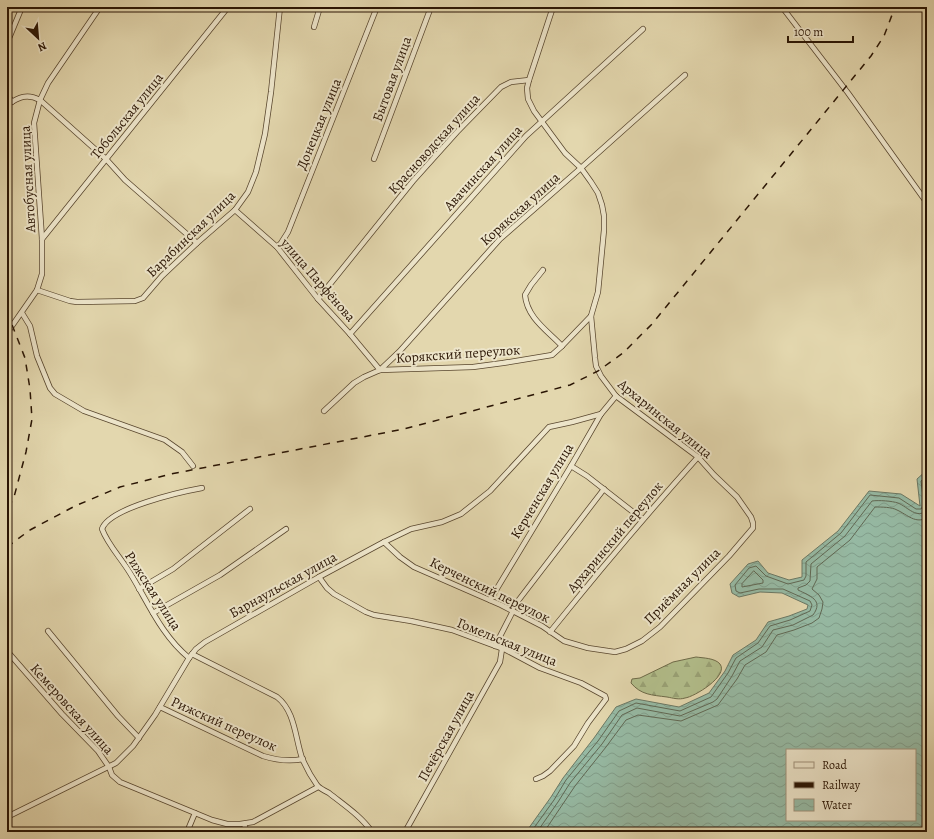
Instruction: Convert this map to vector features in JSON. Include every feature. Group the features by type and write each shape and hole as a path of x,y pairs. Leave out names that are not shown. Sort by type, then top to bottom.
{"street":[{"path":"7,42 22,7"},
{"name":"Автобусная улица","path":"7,334 37,290 42,274 42,239 34,123 40,100 48,83 100,7"},
{"name":"Тобольская улица","path":"42,239 228,7"},
{"name":"Барабинская улица","path":"37,290 70,301 78,302 135,301 143,298 162,276 196,243 235,210 253,183 260,159 271,92 280,7"},
{"path":"314,27 320,7"},
{"name":"Донецкая улица","path":"277,246 288,232 376,7"},
{"name":"Бытовая улица","path":"374,159 431,7"},
{"path":"528,80 553,7"},
{"path":"782,7 845,89 927,203"},
{"name":"Авачинская улица","path":"350,334 513,150 541,121 643,29"},
{"name":"Корякская улица","path":"380,370 399,352 500,239 685,74"},
{"name":"Архаринская улица","path":"528,80 528,99 534,111 565,153 581,168 598,193 604,216 598,292 592,316 596,366 604,381 616,396 678,440 698,457 737,497 753,523"},
{"name":"Красноводская улица","path":"318,299 412,181 457,132 501,87 511,82 528,80"},
{"path":"7,94 12,102"},
{"path":"7,105 31,96 40,100 106,160 125,180 196,243"},
{"name":"улица Парфёнова","path":"235,210 277,246 318,299 380,370"},
{"path":"543,270 525,295 527,306 535,319 562,346"},
{"path":"22,314 30,326 37,356 50,388 55,394 84,411 165,440 182,452 193,466"},
{"name":"Корякский переулок","path":"324,411 354,383 380,370 503,364 552,356 592,316"},
{"name":"Керченская улица","path":"490,600 572,466 601,414 616,396"},
{"name":"Барнаульская улица","path":"7,817 116,763 140,738 190,656 205,642 384,542 411,529 451,519 466,511 490,491 548,427 601,414"},
{"name":"Архаринский переулок","path":"550,632 595,574 698,457"},
{"path":"572,466 642,519"},
{"name":"Рижская улица","path":"202,488 179,492 125,510 104,524 102,529 103,533 130,572 153,613 175,645 190,656 270,693 284,703 287,708 303,759 318,787 325,790 354,812 372,832"},
{"path":"495,646 512,610 604,489"},
{"path":"139,589 173,569 250,510"},
{"name":"Приёмная улица","path":"615,652 626,649 642,640 660,626 752,530 753,523"},
{"path":"153,613 220,575 286,529"},
{"name":"Керченский переулок","path":"384,542 400,557 414,567 512,610 564,641 607,652 615,652"},
{"name":"Гомельская улица","path":"319,577 327,588 334,594 366,612 374,615 452,630 495,646 531,663 581,683 605,696 606,699 588,723 574,746 550,771 543,776 536,778"},
{"path":"48,631 118,716 140,738"},
{"name":"Печёрская улица","path":"405,832 500,662 502,649"},
{"name":"Кемеровская улица","path":"7,651 57,708 98,751 109,767 112,775 120,782 219,822 244,824 257,820 318,787"},
{"name":"Рижский переулок","path":"160,707 263,756 282,760 303,759"},
{"path":"187,832 195,813"},
{"path":"244,824 247,832"}],"green space":[{"path":"696,657 718,662 721,669 720,674 715,680 696,694 689,697 678,699 652,695 639,690 631,683 632,679 640,678 673,662"}],"water":[{"path":"927,470 927,832 526,832 563,778 616,707 636,699 679,707 709,693 725,671 733,655 756,640 768,622 807,609 808,605 782,593 760,592 739,597 732,593 730,584 748,564 758,561 768,573 789,580 802,577 802,560 838,531 869,491 901,494 920,506 917,479"}],"waterway":[{"path":"34,832 36,830 38,832"}],"railway":[{"path":"7,547 30,530 75,506 120,487 171,474 404,429 570,385 598,371 623,353 652,324 871,56 884,36 895,7"},
{"path":"7,312 25,358 30,389 32,419 26,452 14,497 7,511"}]}
